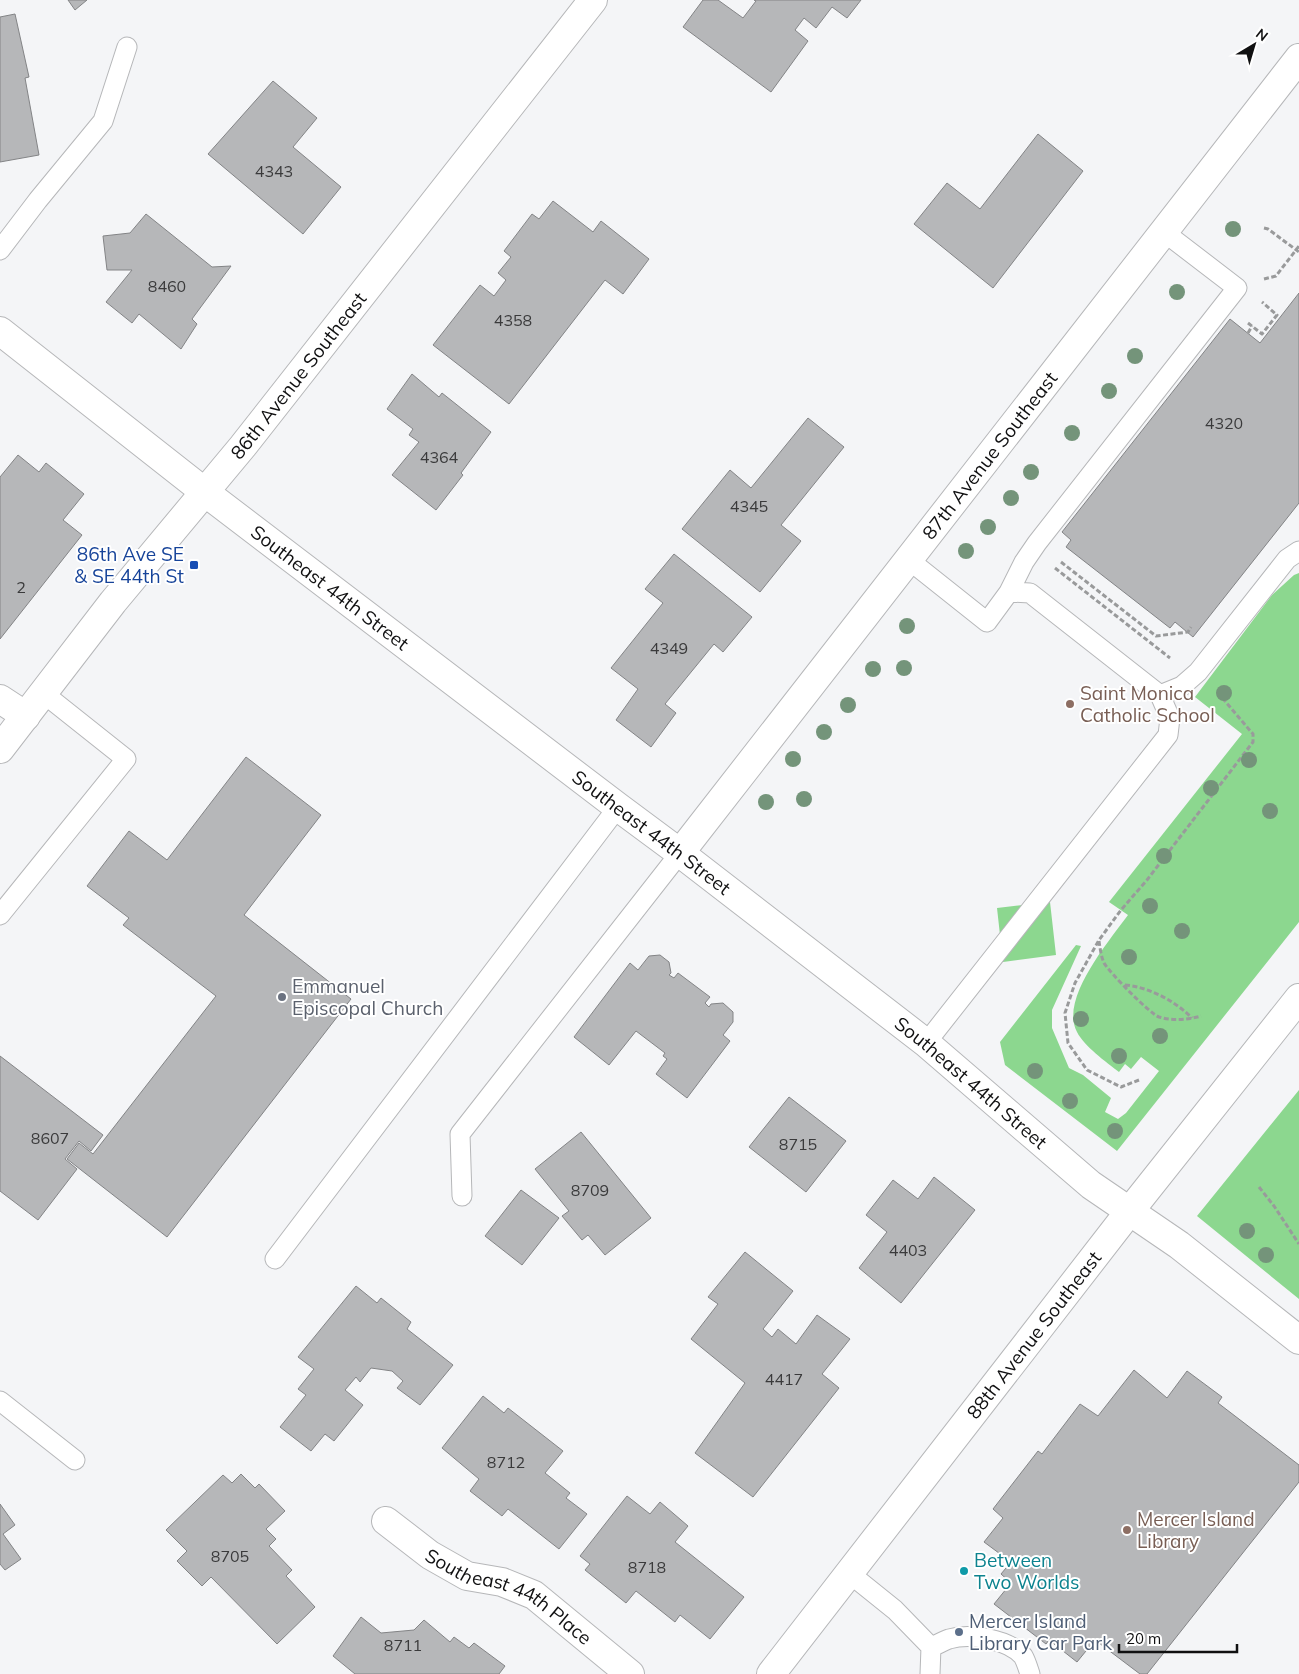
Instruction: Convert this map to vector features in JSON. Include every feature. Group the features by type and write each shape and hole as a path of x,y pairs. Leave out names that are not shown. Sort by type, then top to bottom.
{"street":[{"name":"86th Avenue Southeast","path":"0,749 113,602 206,493 592,0"},
{"name":"87th Avenue Southeast","path":"680,853 1299,58"},
{"name":"Southeast 44th Street","path":"0,331 206,493 680,853 926,1043 1091,1185 1179,1245 1299,1340"},
{"path":"0,699 26,716"},
{"name":"88th Avenue Southeast","path":"771,1674 1129,1212 1299,998"},
{"name":"Southeast 44th Place","path":"386,1521 430,1555 467,1576 502,1582 534,1595 630,1674"}],"lane":[{"path":"0,250 38,200 103,121 127,47"},
{"path":"908,560 987,622 1009,592 1024,562 1037,543 1237,288 1164,232"},
{"path":"1160,695 1182,686 1198,672 1287,559 1299,551"},
{"path":"926,1043 1168,735 1170,718 1160,695 1030,593 1009,592"},
{"path":"0,915 126,759 43,693"},
{"path":"275,1259 618,807"},
{"path":"462,1196 460,1134 680,853"},
{"path":"0,1400 75,1460"},
{"path":"849,1573 895,1610 931,1648 930,1674"},
{"path":"931,1648 949,1639 977,1636 1014,1649 1024,1657 1030,1674"}],"path":[{"path":"1264,228 1298,251"},
{"path":"1237,288 1276,276 1298,251 1299,246"},
{"path":"1246,321 1262,334 1271,323"},
{"path":"1248,333 1252,326"},
{"path":"1037,543 1156,636 1188,632 1191,627"},
{"path":"1037,543 1046,560 1051,565 1173,660"},
{"path":"1139,1080 1121,1087 1087,1070 1068,1043 1065,1013 1075,983 1099,940 1253,742 1253,734 1218,693 1214,685"},
{"path":"1099,940 1105,964 1141,1005 1157,1017 1176,1020 1200,1016"},
{"path":"1124,985 1147,989 1185,1011 1193,1018"},
{"path":"1259,1187 1299,1244"}],"green space":[{"path":"1299,573 1299,922 1117,1151 1005,1065 1000,1042 1076,945 1081,946 1052,1010 1052,1028 1069,1068 1083,1075 1111,1098 1105,1112 1118,1119 1126,1113 1159,1071 1141,1057 1131,1069 1125,1064 1119,1072 1102,1059 1085,1043 1077,1032 1073,1019 1075,1003 1080,987 1099,954 1128,915 1109,902 1242,734 1195,697 1272,595 1294,575"},
{"path":"1050,902 1056,955 1003,962 997,908"},
{"path":"1299,1090 1299,1299 1197,1216"}],"building":[{"path":"68,0 87,0 75,10"},
{"path":"703,0 718,0 743,18 756,1 754,0 861,0 847,18 832,7 816,28 804,18 795,30 808,41 771,92 683,27"},
{"path":"15,14 29,77 25,78 39,155 0,162 0,17"},
{"path":"273,81 317,118 293,147 341,187 303,234 208,154"},
{"path":"1038,134 1083,171 993,288 914,224 947,183 980,209"},
{"path":"553,201 593,232 601,221 649,259 623,294 605,280 509,404 433,345 480,285 494,296 506,280 498,273 511,257 504,251 532,214 539,219"},
{"path":"146,214 212,267 231,266 192,319 197,324 181,349 139,314 132,323 106,302 132,270 107,270 103,236 130,233"},
{"path":"1299,293 1299,503 1193,637 1175,622 1170,628 1066,547 1071,540 1062,532 1230,319 1260,343"},
{"path":"412,374 439,397 442,393 491,432 461,473 463,475 436,510 392,475 419,442 409,435 413,429 387,409"},
{"path":"808,418 844,447 781,525 801,541 760,592 682,529 730,470 751,488"},
{"path":"18,455 39,472 46,463 84,494 63,520 82,535 0,639 0,477"},
{"path":"674,554 752,617 723,652 714,644 665,704 676,713 651,747 616,720 638,689 611,668 663,603 645,589"},
{"name":"Emmanuel Episcopal Church","path":"246,757 321,815 244,915 351,999 167,1237 67,1159 79,1143 93,1154 216,996 123,925 129,918 87,886 129,831 167,860"},
{"path":"660,955 669,962 671,973 669,975 674,978 678,973 710,997 705,1003 709,1007 711,1004 723,1003 733,1012 733,1022 723,1035 730,1041 687,1098 656,1074 667,1059 663,1056 665,1053 636,1031 609,1065 574,1037 630,963 638,970 649,956"},
{"path":"0,1056 103,1135 91,1151 79,1141 65,1159 77,1169 38,1220 0,1191"},
{"path":"789,1097 846,1141 806,1192 749,1147"},
{"path":"581,1132 651,1218 605,1255 588,1235 582,1240 562,1216 569,1211 535,1169"},
{"path":"934,1177 975,1210 901,1303 859,1268 887,1232 866,1215 893,1180 918,1199"},
{"path":"521,1190 559,1218 522,1265 485,1236"},
{"path":"745,1252 793,1291 763,1329 772,1337 778,1329 796,1344 817,1315 850,1339 822,1374 839,1388 753,1497 695,1453 745,1383 691,1339 718,1304 708,1297"},
{"path":"356,1286 377,1303 381,1298 411,1322 407,1329 453,1365 420,1405 397,1388 403,1381 392,1371 371,1368 360,1382 356,1377 345,1390 363,1405 334,1441 325,1434 311,1451 280,1427 306,1395 298,1389 314,1369 298,1357"},
{"name":"Mercer Island Library","path":"1134,1370 1167,1398 1187,1371 1222,1397 1218,1403 1299,1465 1299,1482 1147,1674 1140,1674 1095,1640 1077,1662 1049,1640 1046,1644 994,1604 1011,1583 1001,1574 1011,1562 984,1542 1003,1518 993,1509 1038,1451 1042,1454 1080,1404 1098,1416"},
{"path":"483,1396 504,1413 508,1408 563,1451 545,1473 570,1493 566,1498 587,1514 559,1549 508,1509 502,1516 470,1491 479,1479 442,1448"},
{"path":"241,1474 255,1488 259,1484 285,1511 266,1529 276,1539 269,1546 292,1570 286,1576 315,1607 277,1644 211,1577 202,1586 177,1561 187,1551 166,1530 223,1475 232,1483"},
{"path":"627,1496 650,1514 660,1502 688,1526 675,1542 744,1597 710,1639 680,1615 675,1622 636,1591 626,1603 585,1570 590,1564 580,1556"},
{"path":"0,1504 15,1525 3,1534 21,1559 5,1570 0,1564"},
{"path":"361,1617 381,1633 414,1630 424,1620 450,1642 454,1637 469,1648 474,1643 505,1666 499,1674 355,1674 333,1656"}],"place":[{"name":"86th Ave SE & SE 44th St","path":"194,565"},
{"name":"Saint Monica Catholic School","path":"1070,704"},
{"name":"Emmanuel Episcopal Church","path":"282,997"},
{"name":"Mercer Island Library","path":"1127,1530"},
{"name":"Between Two Worlds","path":"964,1571"},
{"name":"Mercer Island Library Car Park","path":"959,1632"}]}
